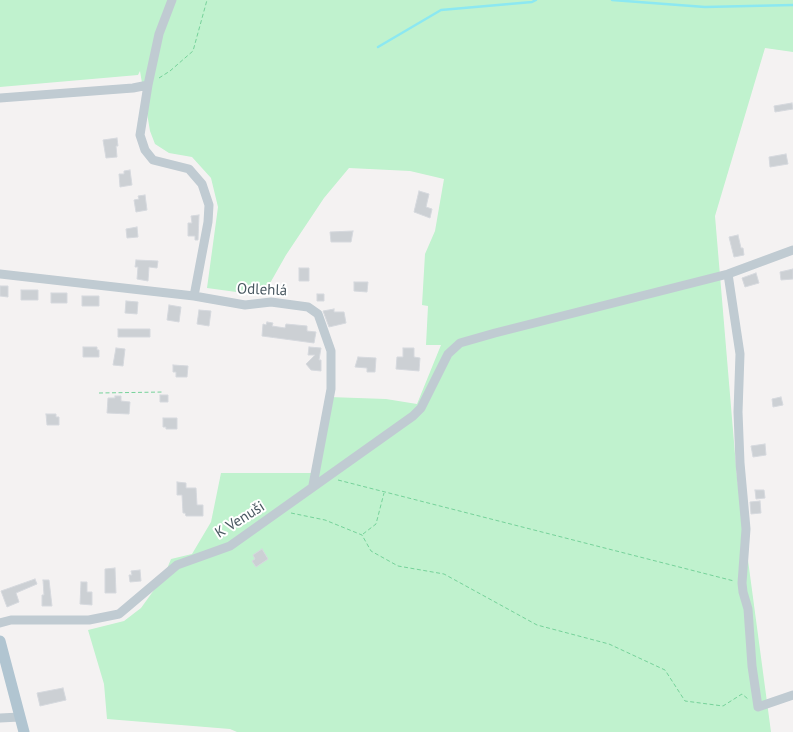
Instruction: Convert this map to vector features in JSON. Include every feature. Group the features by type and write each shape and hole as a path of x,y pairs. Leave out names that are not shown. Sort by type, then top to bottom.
{"main road":[{"path":"0,641 24,732"}],"street":[{"path":"172,0 159,34 140,135 145,150 153,160 189,169 202,184 209,205 208,222 194,296"},
{"path":"0,98 133,88 148,85"},
{"path":"793,250 728,274 740,354 738,412 746,529 742,583 748,609 752,666 758,707 793,695"},
{"name":"Odlehlá","path":"0,274 194,296 245,305 271,302 308,306 318,314 331,351 331,389 313,486"},
{"name":"K Venuši","path":"0,623 10,620 89,620 119,614 177,566 230,546 378,441 421,408 448,354 460,343 728,274"},
{"path":"0,718 20,717"}],"path":[{"path":"148,85 170,71 193,50 207,0"},
{"path":"99,393 164,392"},
{"path":"325,477 742,583"},
{"path":"362,535 376,524 384,492"},
{"path":"280,511 325,520 362,535 371,551 398,566 444,574 536,625 609,644 664,670 685,701 723,706 742,694 758,707"}],"green space":[{"path":"0,0 793,0 793,52 765,48 715,216 737,478 771,732 237,732 230,729 107,719 104,684 88,630 124,621 141,608 164,576 171,559 192,554 211,522 221,473 313,473 329,397 386,399 417,404 441,345 426,345 428,306 422,305 425,254 435,231 444,179 410,171 349,168 324,198 286,255 269,285 251,294 207,288 218,207 211,178 192,157 169,153 155,144 150,131 140,71 138,75 0,87"}],"building":[{"path":"792,103 793,109 775,112 774,106"},
{"path":"117,138 117,157 106,158 103,140"},
{"path":"786,154 788,164 770,167 769,157"},
{"path":"130,170 132,185 120,187 119,174 124,174 124,171"},
{"path":"419,191 429,194 426,207 432,209 430,218 414,212"},
{"path":"145,195 147,210 136,212 134,200 139,199 138,196"},
{"path":"199,215 198,240 195,240 195,236 188,236 188,223 192,223 191,216"},
{"path":"137,227 138,237 127,238 126,229"},
{"path":"353,231 351,242 331,242 330,232"},
{"path":"738,235 744,255 734,257 729,237"},
{"path":"136,260 158,261 157,268 149,267 148,281 137,279 138,267 135,267"},
{"path":"299,268 309,268 309,281 299,281"},
{"path":"793,269 793,279 781,280 780,272"},
{"path":"756,273 759,283 745,287 742,278"},
{"path":"354,282 368,282 367,292 354,291"},
{"path":"0,286 8,286 8,297 0,296"},
{"path":"21,290 38,290 38,300 21,300"},
{"path":"51,293 67,293 67,303 51,303"},
{"path":"317,294 324,294 324,301 317,301"},
{"path":"82,296 99,296 99,306 82,306"},
{"path":"126,301 138,302 137,314 125,313"},
{"path":"169,305 181,307 179,322 167,320"},
{"path":"334,309 334,312 344,312 346,323 329,327 323,311"},
{"path":"199,310 211,311 209,326 197,324"},
{"path":"267,322 273,323 272,326 285,328 286,324 307,326 307,331 316,332 314,343 262,336 263,324 266,325"},
{"path":"118,329 150,329 150,337 118,337"},
{"path":"83,347 97,347 99,357 83,357"},
{"path":"309,347 321,348 319,360 321,360 321,371 311,370 306,364 315,355 308,355"},
{"path":"116,348 125,349 123,366 113,365"},
{"path":"403,348 414,348 414,357 420,358 419,371 396,369 397,357 403,357"},
{"path":"358,357 376,358 375,372 367,372 367,368 355,367"},
{"path":"173,365 188,366 187,377 176,377 176,372 173,372"},
{"path":"160,395 168,395 168,402 160,402"},
{"path":"115,396 121,396 121,401 130,402 129,414 107,413 108,398 115,398"},
{"path":"781,397 783,405 773,407 772,399"},
{"path":"46,414 56,414 56,417 59,417 59,425 47,425"},
{"path":"163,418 177,418 177,429 166,429 166,427 163,427"},
{"path":"765,444 766,455 753,457 751,446"},
{"path":"177,482 186,483 186,488 196,488 197,505 203,505 203,516 186,516 183,513 182,495 177,495"},
{"path":"755,490 764,490 765,498 756,499"},
{"path":"760,501 761,513 751,514 750,502"},
{"path":"262,549 268,559 256,567 252,561 255,559 253,555"},
{"path":"115,568 116,593 105,593 105,569"},
{"path":"140,570 141,581 130,582 129,575 132,575 131,571"},
{"path":"35,579 37,584 16,593 19,602 7,607 1,591"},
{"path":"43,580 49,580 52,606 42,606 42,595 44,595"},
{"path":"81,582 87,582 87,592 92,592 92,605 80,604"},
{"path":"63,688 66,700 40,706 37,693"}],"waterway":[{"path":"378,47 441,10 532,2 536,0"},
{"path":"612,0 705,7 793,5"}]}
